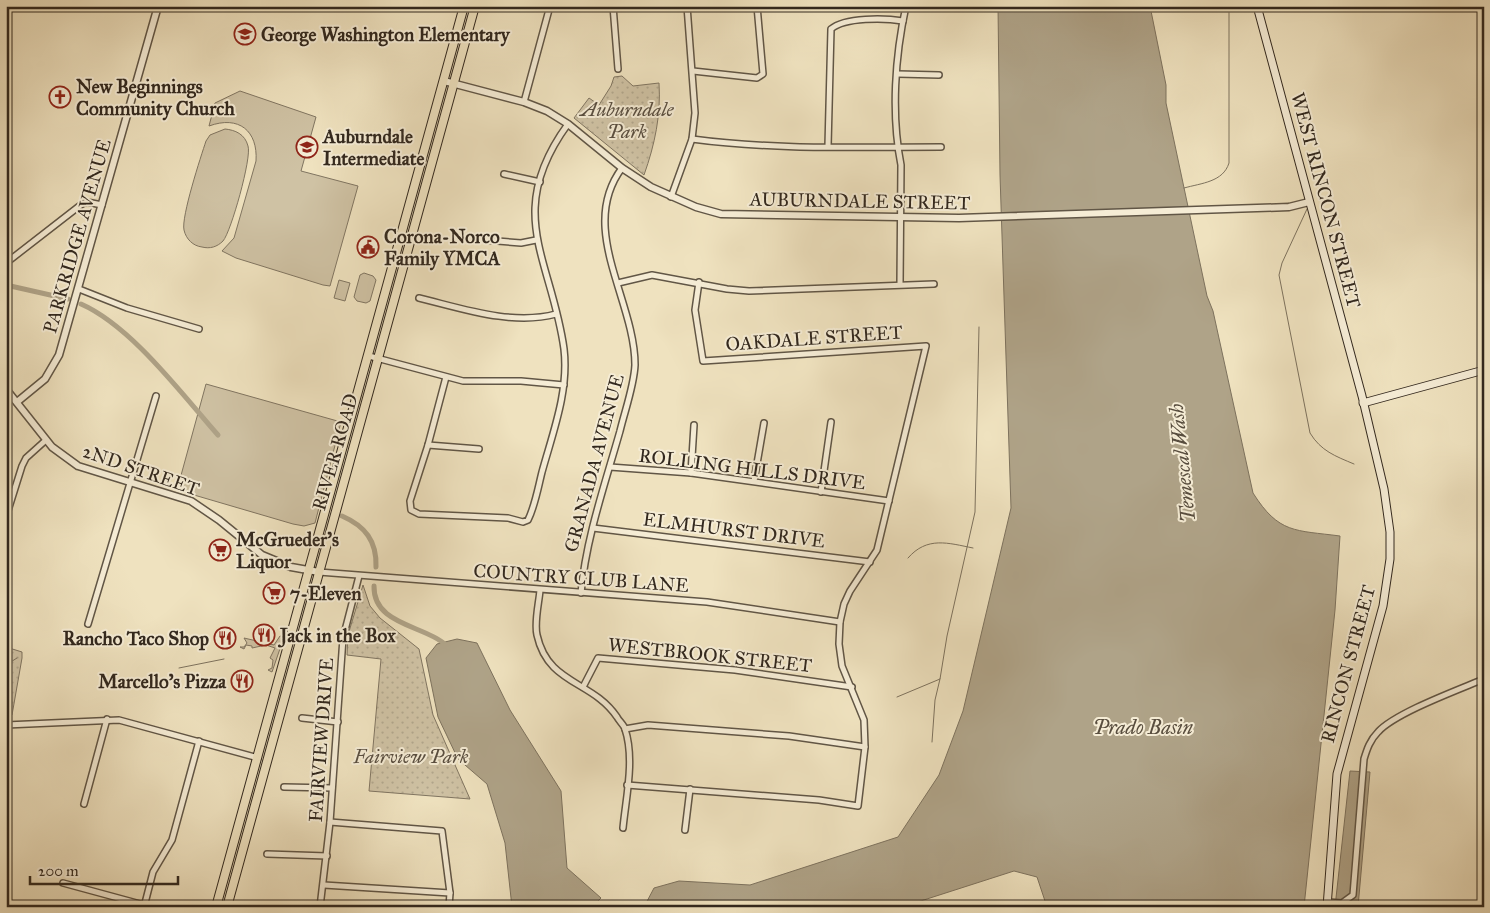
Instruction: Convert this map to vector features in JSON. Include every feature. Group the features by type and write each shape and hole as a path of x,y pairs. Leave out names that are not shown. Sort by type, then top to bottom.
{"main road":[{"name":"RIVER ROAD","path":"216,907 464,6"},
{"name":"RIVER ROAD","path":"227,907 475,6"},
{"name":"WEST RINCON STREET","path":"1257,6 1363,403"},
{"path":"1363,403 1484,370"},
{"name":"RINCON STREET","path":"1328,904 1338,766 1384,606 1390,559 1390,532 1386,499 1363,403"}],"street":[{"name":"PARKRIDGE AVENUE","path":"17,402 45,379 56,364 79,290 158,6"},
{"path":"524,102 550,6"},
{"path":"570,6 593,6"},
{"path":"613,6 618,69"},
{"path":"671,196 680,178 692,139 694,113 693,71 687,6"},
{"path":"693,71 758,78 763,74 757,6"},
{"path":"900,284 901,165 898,147 898,74 906,6"},
{"path":"828,146 831,29 834,26 867,20 903,21"},
{"path":"898,74 939,75"},
{"name":"AUBURNDALE STREET","path":"444,81 524,102 547,111 568,124 622,168 651,187 704,210 730,215 901,218 999,217 1289,207 1309,202"},
{"path":"446,377 428,445 410,501 411,510 419,514 508,518 523,522 528,520 564,385 564,350 536,240 534,221 540,182 549,155 568,124"},
{"path":"692,139 718,142 828,146 941,147"},
{"name":"GRANADA AVENUE","path":"581,593 584,560 594,528 635,366 633,336 610,258 604,215 610,186 622,168"},
{"path":"504,174 540,182"},
{"path":"6,263 82,204 87,202 102,205"},
{"path":"485,240 521,243 536,240"},
{"path":"618,283 652,276 749,291 934,284"},
{"name":"OAKDALE STREET","path":"699,282 695,310 703,361 926,346 889,502"},
{"path":"79,290 127,308 199,329"},
{"path":"419,298 500,316 521,317 556,314"},
{"path":"369,356 446,377 477,382 521,381 564,385"},
{"name":"2ND STREET","path":"6,389 46,440 78,466 197,504 262,555 291,567 319,572"},
{"path":"88,624 156,396"},
{"path":"821,492 832,422"},
{"path":"754,481 764,423"},
{"path":"691,473 694,425"},
{"path":"6,517 26,458 46,440"},
{"path":"428,445 479,449"},
{"name":"ROLLING HILLS DRIVE","path":"610,467 691,473 889,502"},
{"path":"628,785 819,800 858,806 865,747 864,720 840,655 840,622 844,604 850,591 877,550 889,502"},
{"name":"ELMHURST DRIVE","path":"594,528 870,562"},
{"name":"COUNTRY CLUB LANE","path":"319,572 707,602 840,622"},
{"name":"FAIRVIEW DRIVE","path":"320,907 330,822 343,638 359,576"},
{"path":"540,590 536,634 542,652 552,668 566,679 608,704 625,728 629,755 623,828"},
{"name":"WESTBROOK STREET","path":"582,687 598,658 735,670 852,687"},
{"path":"1328,904 1342,903 1353,895 1364,760 1369,743 1378,731 1393,720 1484,679"},
{"path":"302,718 338,722"},
{"path":"6,725 108,719 131,722 258,758"},
{"path":"84,804 108,719"},
{"path":"625,728 648,725 770,734 865,747"},
{"path":"63,883 144,906 153,872 172,840 200,741"},
{"path":"284,787 332,788"},
{"path":"685,830 690,789"},
{"path":"330,822 442,831 450,893 449,907"},
{"path":"267,854 327,856"},
{"path":"324,885 450,893"}],"green space":[{"name":"Auburndale Park","path":"622,76 633,86 659,83 659,107 656,129 644,175 574,118 589,98 599,105 611,86 614,77"},
{"path":"240,91 316,117 301,171 358,186 330,286 236,258 222,251 234,238 256,161 256,150 250,134 238,124 220,123 209,126 215,103"},
{"path":"225,129 239,133 245,138 248,146 247,164 227,235 218,245 208,248 190,242 186,236 184,230 185,213 206,141 210,135"},
{"path":"364,273 373,276 376,280 370,301 366,303 357,301 354,297 360,275"},
{"path":"339,280 350,283 345,301 334,298"},
{"path":"206,384 341,422 315,523 304,526 293,524 177,490"},
{"name":"Fairview Park","path":"363,585 370,606 380,618 419,649 433,715 470,799 369,791 381,659 347,655 348,635"},
{"path":"280,636 284,637 272,672 268,670 272,668 273,660 270,658 275,648 266,645 252,648 252,646 246,645 244,649 240,647 244,647 247,643 244,638 274,645"},
{"path":"6,647 22,652 22,658 12,715 6,719"}],"water":[{"name":"Prado Basin","path":"998,6 1150,6 1166,85 1166,103 1207,296 1213,311 1253,493 1271,516 1289,528 1311,533 1340,536 1335,610 1304,907 1047,907 1037,877 1014,871 902,907 644,907 654,888 679,881 750,885 898,837 939,775 963,711 1011,508 1000,175"},
{"path":"457,639 477,643 510,710 561,791 567,868 601,898 592,907 512,907 505,843 487,784 458,759 438,717 426,658 437,644"},
{"path":"1350,771 1370,772 1358,907 1335,907"}],"waterway":[{"path":"1184,188 1217,178 1229,163 1229,6"},
{"path":"1307,209 1282,263 1279,275 1310,433 1324,449 1354,464"},
{"path":"6,285 68,299"},
{"path":"81,304 100,314 137,344 172,381 218,435"},
{"path":"897,697 940,679 947,636 975,512 979,327"},
{"path":"342,516 357,525 368,536 374,549 376,567"},
{"path":"908,558 915,551 930,544 946,543 973,548"},
{"path":"374,586 376,599 382,609 391,617 439,640 448,647"},
{"path":"6,665 17,658"},
{"path":"179,668 224,659"},
{"path":"932,742 935,700 940,679"}],"place":[{"name":"George Washington Elementary","path":"245,34"},
{"name":"New Beginnings Community Church","path":"60,97"},
{"name":"Auburndale Intermediate","path":"307,147"},
{"name":"Corona-Norco Family YMCA","path":"368,247"},
{"name":"McGrueder's Liquor","path":"220,550"},
{"name":"7-Eleven","path":"274,593"},
{"name":"Jack in the Box","path":"264,635"},
{"name":"Rancho Taco Shop","path":"225,638"},
{"name":"Marcello's Pizza","path":"242,681"}],"water label":[{"name":"Temescal Wash","path":"1182,463"}]}
